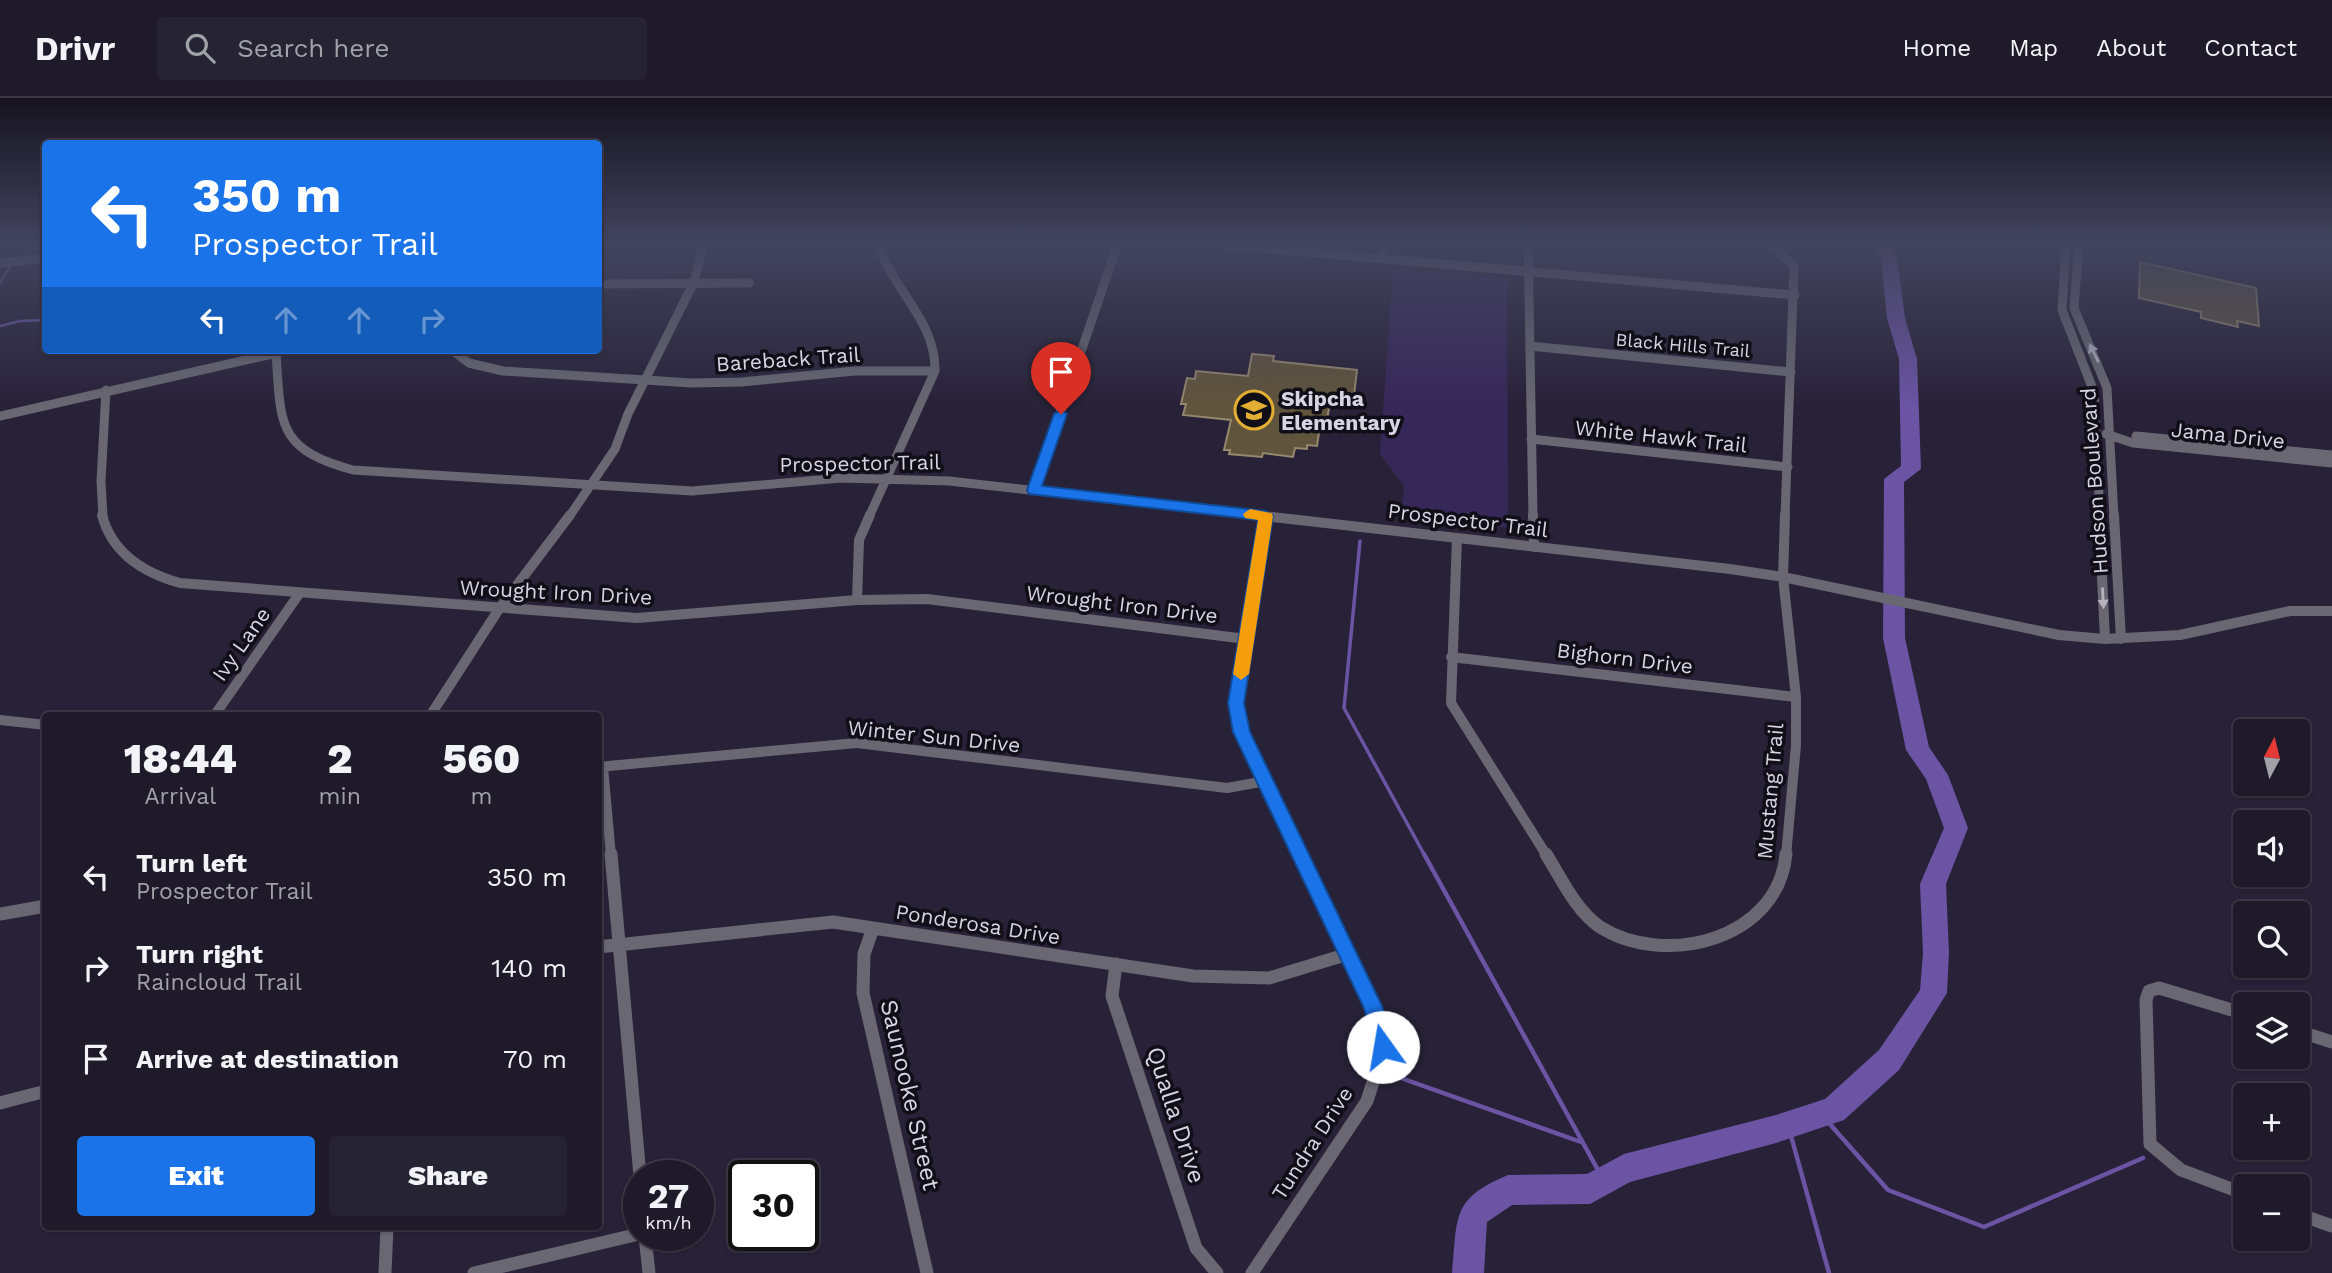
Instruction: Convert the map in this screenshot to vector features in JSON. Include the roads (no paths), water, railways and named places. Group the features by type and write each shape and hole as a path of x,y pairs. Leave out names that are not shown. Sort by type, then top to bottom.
{"street":[{"path":"432,712 499,609 593,485 615,449 644,380 686,298"},
{"path":"857,600 859,540 935,371 936,346 907,298"},
{"path":"1034,490 1099,298"},
{"path":"1529,298 1534,547"},
{"name":"Mustang Trail","path":"1457,538 1451,703 1578,905 1597,925 1623,940 1650,946 1688,946 1721,937 1751,918 1774,892 1785,865 1797,745 1796,697 1783,577 1795,298"},
{"name":"Hudson Boulevard","path":"2062,298 2062,310 2090,376 2094,393 2105,639"},
{"name":"Hudson Boulevard","path":"2075,298 2076,314 2107,388 2116,436 2122,639"},
{"name":"Black Hills Trail","path":"1530,346 1791,372"},
{"path":"0,416 271,354"},
{"name":"Prospector Trail","path":"276,354 282,424 291,441 304,453 320,461 353,470 692,491 808,480 887,478 949,481 1783,577 2059,635 2105,639 2180,635 2290,611 2332,611"},
{"name":"Bareback Trail","path":"457,354 469,363 503,371 717,383 841,372 935,371"},
{"name":"Wrought Iron Drive","path":"106,390 101,507 105,526 128,558 158,578 180,583 637,618 857,600 928,599 1246,639"},
{"name":"Jama Drive","path":"2096,432 2133,443 2332,463"},
{"name":"Jama Drive","path":"2116,436 2332,455"},
{"name":"White Hawk Trail","path":"1531,439 1788,467"},
{"name":"Tundra Drive","path":"1252,1273 1367,1101 1380,1070 1383,1047 1380,1026 1238,719 1236,703 1266,516"},
{"name":"Ivy Lane","path":"217,712 299,594"},
{"name":"Bighorn Drive","path":"1451,657 1796,697"},
{"path":"0,720 42,725"},
{"name":"Winter Sun Drive","path":"602,767 857,743 1227,788 1266,781"},
{"path":"602,777 638,1160"},
{"path":"0,914 42,907"},
{"name":"Ponderosa Drive","path":"602,947 833,922 1235,979 1269,978 1348,954"},
{"name":"Saunooke Street","path":"873,928 864,954 863,993 927,1273"},
{"name":"Qualla Drive","path":"1116,964 1112,996 1196,1248 1217,1273"},
{"path":"2233,1010 2159,988 2149,991 2146,1000 2150,1144 2161,1159 2180,1171 2233,1191"},
{"path":"2310,1035 2332,1042"},
{"path":"0,1103 42,1092"},
{"path":"2310,1218 2332,1226"},
{"path":"385,1273 387,1230"},
{"path":"474,1273 623,1238"},
{"path":"647,1251 649,1273"}],"waterway":[{"path":"1468,1273 1473,1214 1508,1190 1590,1189 1624,1169 1776,1129 1834,1110 1889,1060 1933,993 1936,953 1933,884 1956,828 1936,775 1918,750 1894,638 1894,479 1911,469 1908,359 1896,318 1894,298"},
{"path":"0,326 20,321 42,320"},
{"path":"1360,541 1344,708 1425,856"},
{"path":"1424,854 1604,1181"},
{"path":"1398,1077 1581,1142"},
{"path":"1821,1114 1888,1190 1984,1227 2143,1158"},
{"path":"1788,1125 1829,1273"}],"place":[{"name":"Skipcha Elementary","path":"1254,410"}]}
